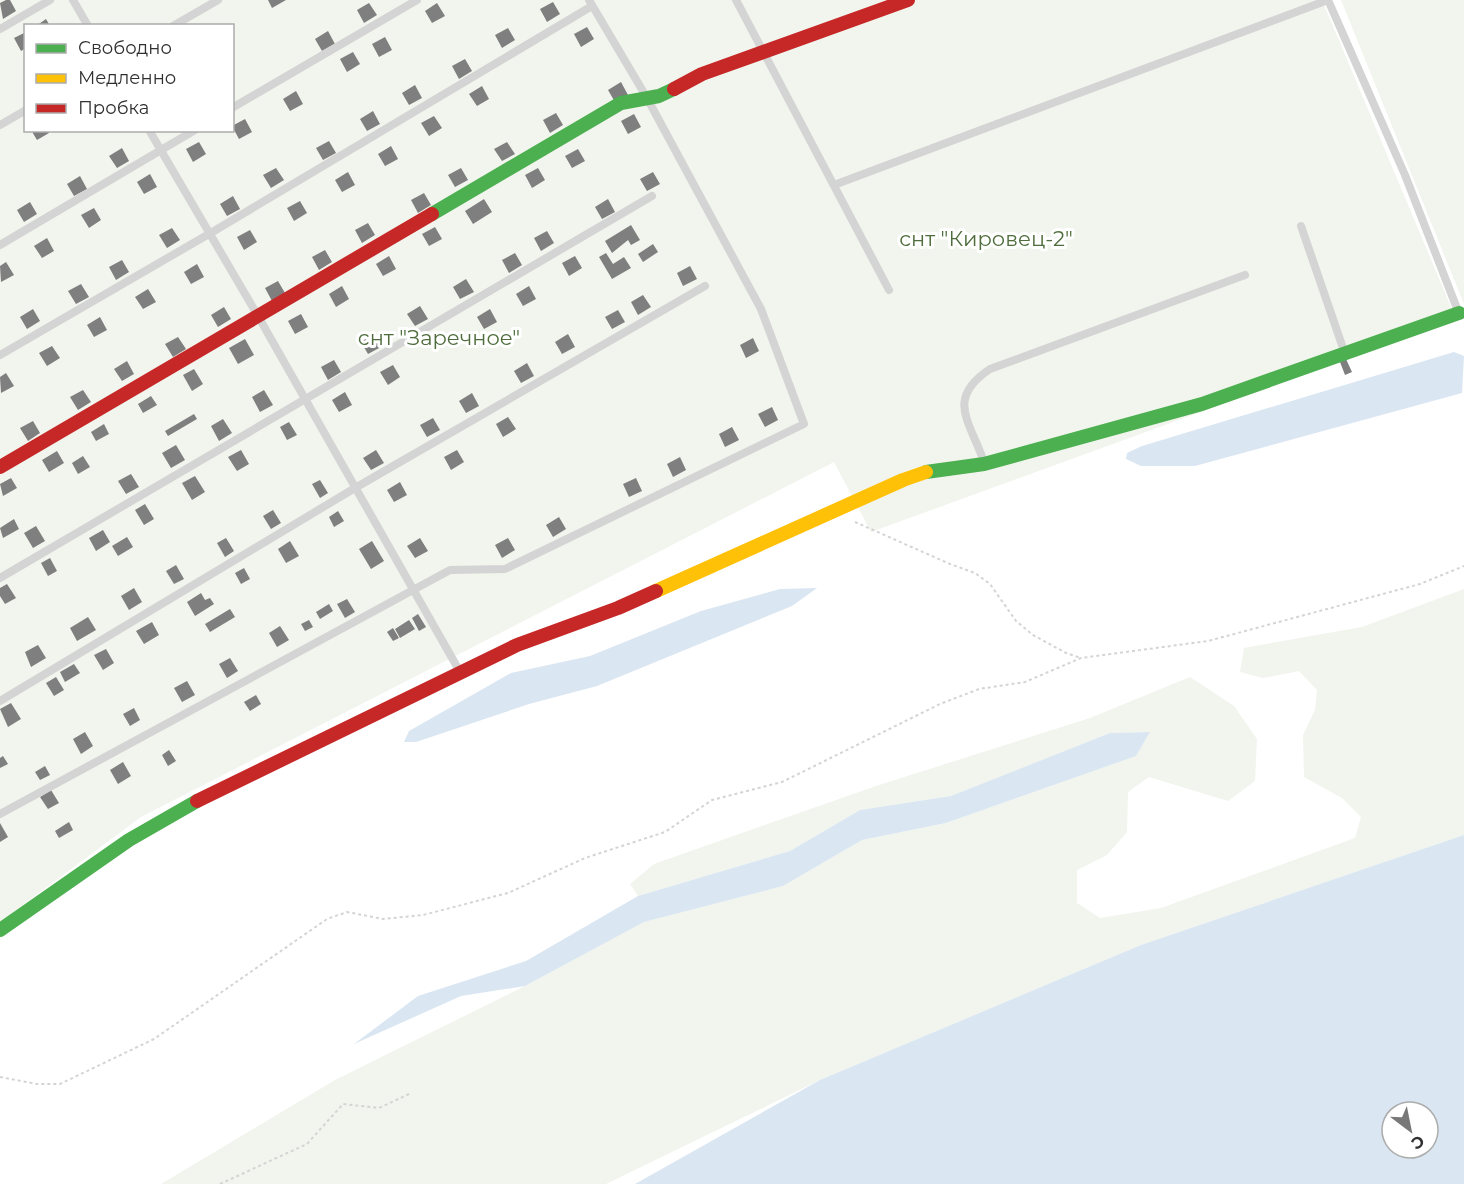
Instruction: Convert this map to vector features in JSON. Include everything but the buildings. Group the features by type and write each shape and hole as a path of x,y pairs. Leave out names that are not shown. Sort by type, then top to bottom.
{"street":[{"path":"0,467 621,103 659,96 702,74 763,53 877,4 908,0"},
{"path":"0,930 156,822 517,645 618,608 903,480 927,472 984,464 1202,404 1461,312"}],"lane":[{"path":"0,29 50,0"},
{"path":"73,0 87,24"},
{"path":"176,24 218,0"},
{"path":"234,107 417,0"},
{"path":"735,0 889,290"},
{"path":"834,185 1328,0 1405,175 1461,312"},
{"path":"0,355 209,234 590,3 648,98 761,309 804,424 505,570 450,570 0,813"},
{"path":"0,125 24,111"},
{"path":"150,132 258,316 460,674"},
{"path":"0,245 192,132"},
{"path":"0,578 652,196"},
{"path":"1301,226 1344,352"},
{"path":"984,464 964,412 964,394 973,380 990,369 1245,275"},
{"path":"0,701 355,488 705,286"}],"path":[{"path":"849,520 975,573 990,584 1016,621 1066,653 1081,658"},
{"path":"0,1077 37,1084 60,1084 154,1039 327,919 347,912 383,919 423,915 508,893 585,858 665,832 712,800 782,782 940,704 979,689 1024,682 1081,658 1208,641 1420,584 1464,566"},
{"path":"220,1184 307,1144 343,1104 379,1108 409,1094"}],"green space":[{"name":"снт \"Заречное\"","path":"0,0 1322,0 1456,319 871,532 834,462 141,817 0,922"},
{"path":"1341,0 1464,0 1464,304"},
{"path":"1464,589 1464,835 1141,945 820,1080 606,1184 161,1184 335,1080 525,986 644,922 783,886 862,840 946,823 1136,756 1150,732 1110,733 951,796 860,810 790,851 638,896 630,884 654,864 876,786 1090,718 1190,677 1234,706 1257,739 1255,781 1228,801 1149,777 1128,792 1127,832 1107,855 1077,870 1077,903 1100,918 1161,908 1355,838 1361,817 1342,798 1304,777 1303,735 1315,710 1317,690 1299,671 1263,678 1240,672 1244,648 1362,627"}],"shaded area":[{"path":"1454,352 1464,356 1462,393 1195,466 1141,466 1126,459 1127,453 1142,446"},
{"path":"817,588 792,606 597,686 529,704 416,742 404,742 409,731 511,673 590,656 701,611 780,589"},
{"path":"1150,732 1136,756 946,823 862,840 783,886 644,922 525,986 461,996 354,1044 418,996 526,961 638,896 790,851 860,810 951,796 1110,733"},
{"path":"1464,835 1464,1184 635,1184 820,1080 1141,945"}],"traffic: fast":[{"path":"432,214 621,103 659,96 674,89"},
{"path":"926,472 984,464 1202,404 1459,313"},
{"path":"0,930 129,840 197,801"}],"traffic: slow":[{"path":"656,591 903,480 926,472"}],"traffic: jam":[{"path":"674,89 702,74 908,0"},
{"path":"0,467 432,214"},
{"path":"197,801 517,645 618,608 656,591"}],"park label":[{"name":"снт \"Кировец-2\"","path":"986,238"}]}
